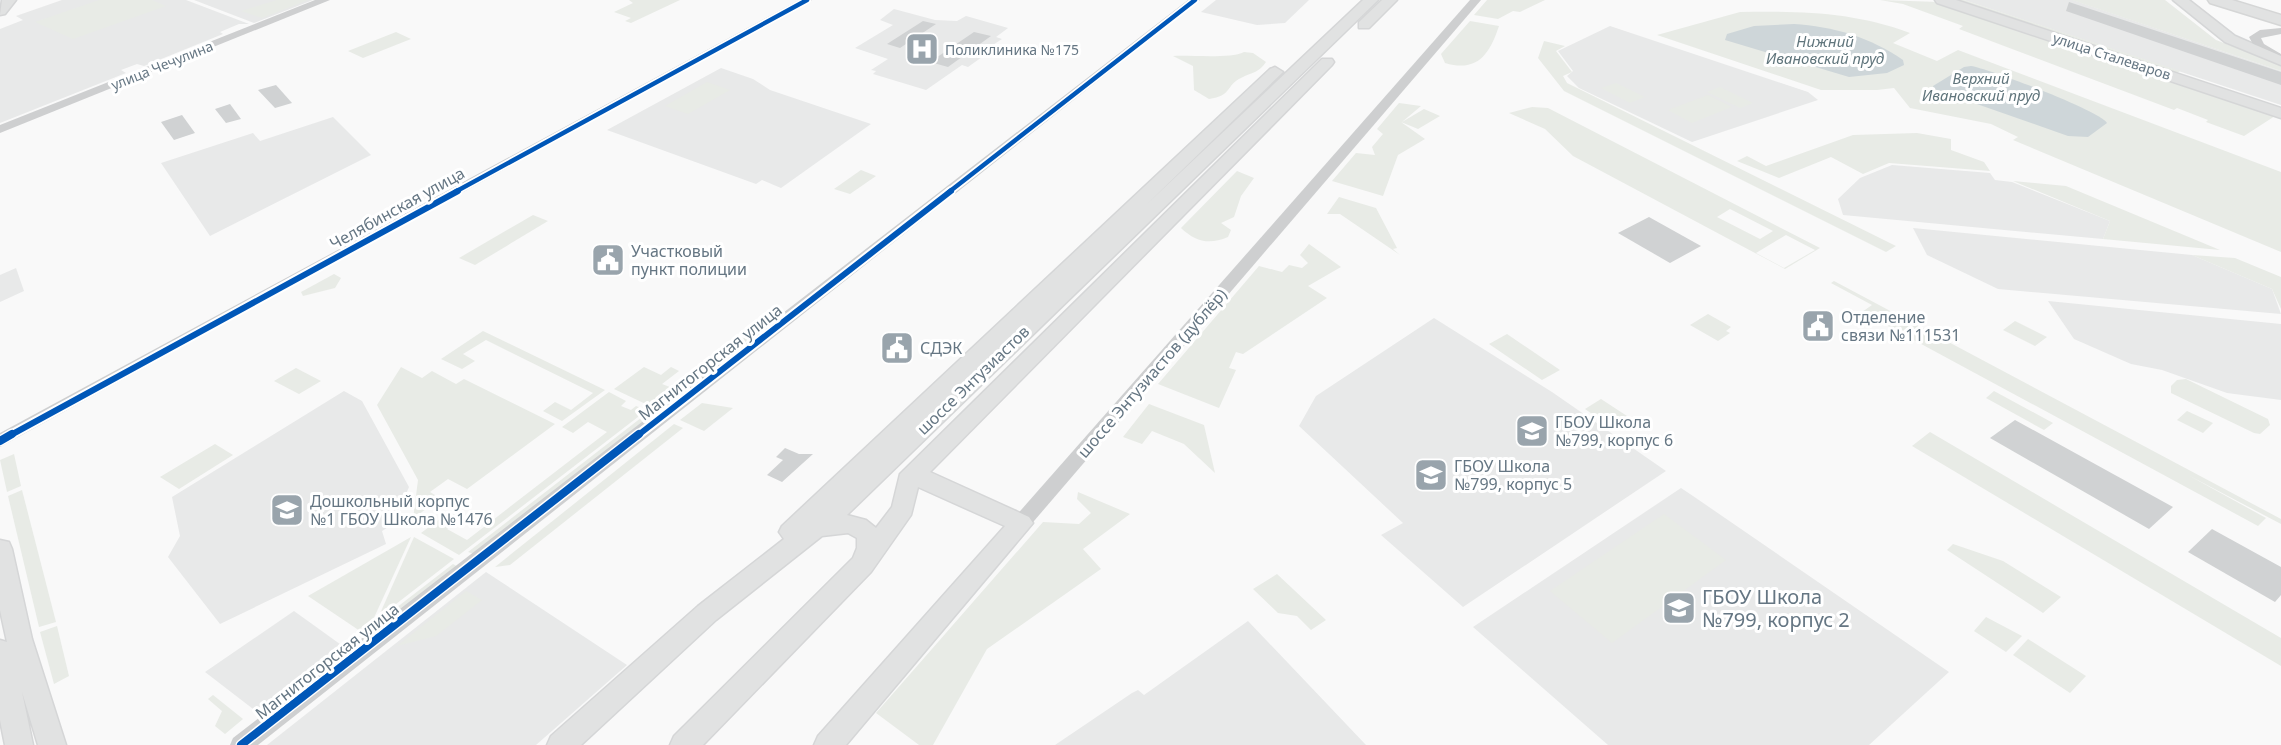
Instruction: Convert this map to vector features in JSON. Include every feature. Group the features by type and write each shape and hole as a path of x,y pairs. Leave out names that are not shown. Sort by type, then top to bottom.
{"highway":[{"path":"2216,0 2281,20"},
{"path":"2257,0 2281,7"}],"main road":[{"path":"0,11 9,0"},
{"path":"708,613 840,484 1352,0"},
{"name":"шоссе Энтузиастов","path":"561,745 708,613 807,535 896,454 1371,0"},
{"name":"шоссе Энтузиастов","path":"917,475 1389,0"},
{"name":"улица Сталеваров","path":"1942,0 2281,113"},
{"path":"2180,0 2230,39 2281,60"},
{"path":"684,745 862,566 903,509 917,475 1022,523"},
{"path":"807,535 821,526 839,522 862,529 867,533 872,546 862,566"},
{"name":"шоссе Энтузиастов (дублёр)","path":"828,745 1022,523"},
{"path":"0,549 19,639 52,745"},
{"path":"0,651 19,745"}],"street":[{"name":"улица Чечулина","path":"0,129 325,0"},
{"name":"Челябинская улица","path":"0,441 807,0"},
{"name":"Магнитогорская улица","path":"241,745 1195,0"},
{"name":"шоссе Энтузиастов (дублёр)","path":"1022,523 1476,0"},
{"path":"2281,31 2264,32 2255,38 2259,46 2281,60"}],"shaded area":[{"path":"62,0 186,0 249,24 239,24 220,32 223,34 144,66 137,64 121,70 126,73 0,123 0,29 23,20 16,16"},
{"path":"99,0 152,0 166,6 73,39 35,22"},
{"path":"194,0 313,0 254,23"},
{"path":"277,0 308,0 262,18 241,11"},
{"path":"629,0 680,0 631,23 625,21 631,18 614,12 633,3"},
{"path":"1216,0 1309,0 1285,23 1257,25 1201,12"},
{"path":"1487,0 1545,0 1498,19 1474,15"},
{"path":"1880,0 1939,2 2275,116 2244,136 2177,108 2174,110 1959,29 1963,26 1903,4"},
{"path":"1955,0 1964,0 2180,71 2177,73"},
{"path":"1964,0 2073,0 2281,71 2281,105"},
{"path":"2072,0 2165,0 2216,40 2281,65 2281,71"},
{"name":"Поликлиника №175","path":"894,9 935,20 957,21 966,16 1008,28 996,37 1002,39 985,50 989,52 968,67 962,65 926,90 873,74 876,71 871,70 888,59 855,48 893,25 880,20"},
{"path":"1740,12 1826,14 1889,26 1910,33 1893,43 1937,61 1958,50 2281,172 2281,252 2013,140 2018,137 1991,124 1910,108 1894,88 1821,90 1657,35"},
{"path":"1470,21 1499,26 1487,52 1474,63 1456,65 1445,63 1441,54"},
{"path":"1610,26 1808,92 1818,100 1692,142 1579,88 1567,76 1573,71 1558,51"},
{"path":"396,32 411,39 363,58 348,51"},
{"path":"1544,41 1565,46 1556,51 1572,72 1563,76 1567,83 1896,246 1886,252 1564,91 1538,58"},
{"path":"1244,52 1253,53 1266,62 1258,70 1236,81 1222,95 1209,99 1194,90 1193,66 1173,56 1220,56"},
{"path":"721,68 753,79 770,90 871,124 781,188 762,180 756,184 607,130"},
{"path":"707,82 730,90 688,114 665,106"},
{"path":"1616,83 1645,97 1630,103 1601,88"},
{"path":"1720,87 1753,103 1740,108 1707,92"},
{"path":"1708,95 1732,107 1692,123 1668,110"},
{"path":"1399,103 1421,106 1402,122 1424,109 1440,116 1418,129 1401,122 1425,139 1398,155 1383,196 1332,181 1356,153 1375,155 1372,147 1383,134 1377,129"},
{"path":"1532,107 1548,108 1820,248 1785,269 1573,156 1545,129 1509,113","holes":["1730,209 1773,231 1760,239 1717,217","1786,235 1815,250 1784,268 1756,253"]},
{"path":"333,117 371,155 210,236 161,163 253,133 260,141"},
{"path":"1917,133 1951,139 1951,150 1984,162 1990,171 1889,163 1863,174 1831,157 1779,178 1737,161 1747,156 1766,166 1853,135"},
{"path":"1892,165 1990,173 1995,180 2012,182 2110,221 2103,239 1843,215 1838,199 1860,178"},
{"path":"861,170 876,176 850,194 834,189"},
{"path":"1237,171 1254,178 1241,196 1234,217 1221,223 1231,230 1228,237 1215,241 1203,241 1181,228"},
{"path":"2013,181 2066,186 2220,250 2103,239 2110,221"},
{"path":"1339,197 1376,208 1397,248 1393,249 1400,255 1340,214 1327,214"},
{"path":"533,215 548,221 475,265 459,258"},
{"path":"1913,228 2192,255 2272,289 2281,314 1998,289 1927,255"},
{"path":"1309,244 1341,267 1308,286 1327,298 1243,354 1236,352 1229,368 1236,370 1219,408 1158,384 1259,266 1282,272 1289,265 1302,268 1308,263 1300,255"},
{"path":"2192,255 2235,258 2281,277 2281,309 2272,289"},
{"path":"16,268 24,291 0,302 0,275"},
{"path":"334,274 341,278 335,288 303,296 301,292"},
{"path":"1834,281 2281,519 2281,524 2188,475 2266,518 2258,526 1862,312 1872,305 1831,283"},
{"path":"2048,301 2281,324 2281,400 2227,393 2162,370 2131,364 2074,339"},
{"path":"1708,314 1731,327 1726,331 1730,333 1718,341 1690,325"},
{"path":"1434,318 1552,392 1666,471 1463,607 1381,535 1403,523 1299,426 1316,396"},
{"path":"2015,321 2047,337 2035,346 2003,330"},
{"path":"483,331 605,390 562,421 543,411 555,402 571,410 593,393 486,340 463,354 475,361 462,369 441,359"},
{"path":"753,331 759,334 685,391 679,389"},
{"path":"1507,334 1560,370 1542,380 1489,344"},
{"path":"401,367 422,378 432,371 456,384 464,379 555,424 467,489 448,479 430,492 440,498 413,519 418,480 377,405"},
{"path":"644,367 661,375 671,367 679,371 662,384 675,389 652,407 614,389"},
{"path":"296,368 321,381 299,394 274,381"},
{"path":"2186,379 2268,419 2270,425 2260,434 2254,433 2171,393 2171,386 2177,380"},
{"name":"Дошкольный корпус №1 ГБОУ Школа №1476","path":"344,391 362,401 409,487 393,524 382,531 386,544 220,624 168,557 180,536 172,497"},
{"path":"1994,391 2053,423 2044,430 1986,398"},
{"path":"609,392 626,401 621,406 631,410 636,406 647,410 459,555 421,533 449,512 461,518 447,529 467,540 607,432 588,422 573,433 562,427"},
{"path":"1601,399 1627,416 1611,427 1585,409"},
{"path":"702,403 733,408 704,431 680,420"},
{"path":"1149,404 1204,425 1215,473 1184,444 1152,431 1142,444 1123,437"},
{"path":"2187,411 2213,423 2203,433 2177,420"},
{"path":"646,414 651,417 474,554 468,552"},
{"path":"674,424 683,428 510,565 495,567"},
{"path":"1930,432 2281,638 2281,666 1912,446"},
{"path":"215,444 233,455 179,489 160,477"},
{"path":"14,454 21,486 7,492 0,460"},
{"name":"ГБОУ Школа №799, корпус 2","path":"1681,488 1949,672 1869,745 1608,745 1473,627"},
{"path":"22,490 56,622 39,627 8,496"},
{"path":"1078,492 1130,514 1083,549 1101,569 987,649 933,745 919,745 876,713 1043,522 1079,524 1091,513 1077,499"},
{"path":"1664,514 1726,560 1612,643 1550,591"},
{"path":"411,537 372,622 360,631 308,596"},
{"path":"414,537 454,559 378,618"},
{"path":"1953,544 2003,561 2061,597 2043,613 1947,550"},
{"path":"453,564 458,567 366,638 361,635"},
{"path":"486,572 627,665 536,745 267,745"},
{"path":"1277,574 1326,620 1311,630 1297,616 1278,613 1253,589"},
{"path":"466,591 482,600 436,636 397,646"},
{"path":"294,611 351,652 266,719 205,672"},
{"path":"1986,617 2022,636 2006,652 1974,631"},
{"path":"1248,621 1366,745 1055,745 1132,693 1138,690 1144,695"},
{"path":"57,626 69,676 54,684 40,632"},
{"path":"2028,639 2086,676 2070,693 2013,655"},
{"path":"213,695 243,719 225,734 215,726 222,711 208,699"}],"water":[{"name":"Нижний Ивановский пруд","path":"1794,24 1823,27 1865,39 1903,60 1904,65 1887,73 1849,77 1725,40 1727,34 1754,26"},
{"name":"Верхний Ивановский пруд","path":"1971,66 2066,100 2100,117 2107,123 2088,137 2068,136 1934,89 1933,86 1964,67"}],"building":[{"path":"2069,2 2281,72 2281,85 2066,11"},
{"path":"923,21 936,24 900,48 887,44"},
{"path":"974,32 991,36 948,67 930,62"},
{"path":"276,85 292,103 275,108 258,90"},
{"path":"230,104 241,119 226,123 215,109"},
{"path":"182,115 195,133 174,140 161,122"},
{"path":"1649,217 1701,246 1670,263 1618,233"},
{"path":"2015,420 2173,507 2149,529 1990,438"},
{"path":"785,448 799,454 813,454 782,482 767,475 783,460 776,457"},
{"path":"2212,529 2281,567 2281,595 2275,602 2188,552"}],"cycle path":[{"path":"0,441 807,0"},
{"path":"241,745 1195,0"}],"place":[{"name":"Поликлиника №175","path":"922,49"},
{"name":"Участковый пункт полиции","path":"608,260"},
{"name":"Отделение связи №111531","path":"1818,326"},
{"name":"СДЭК","path":"897,348"},
{"name":"ГБОУ Школа №799, корпус 6","path":"1532,431"},
{"name":"ГБОУ Школа №799, корпус 5","path":"1431,475"},
{"name":"Дошкольный корпус №1 ГБОУ Школа №1476","path":"287,510"},
{"name":"ГБОУ Школа №799, корпус 2","path":"1679,608"}]}
